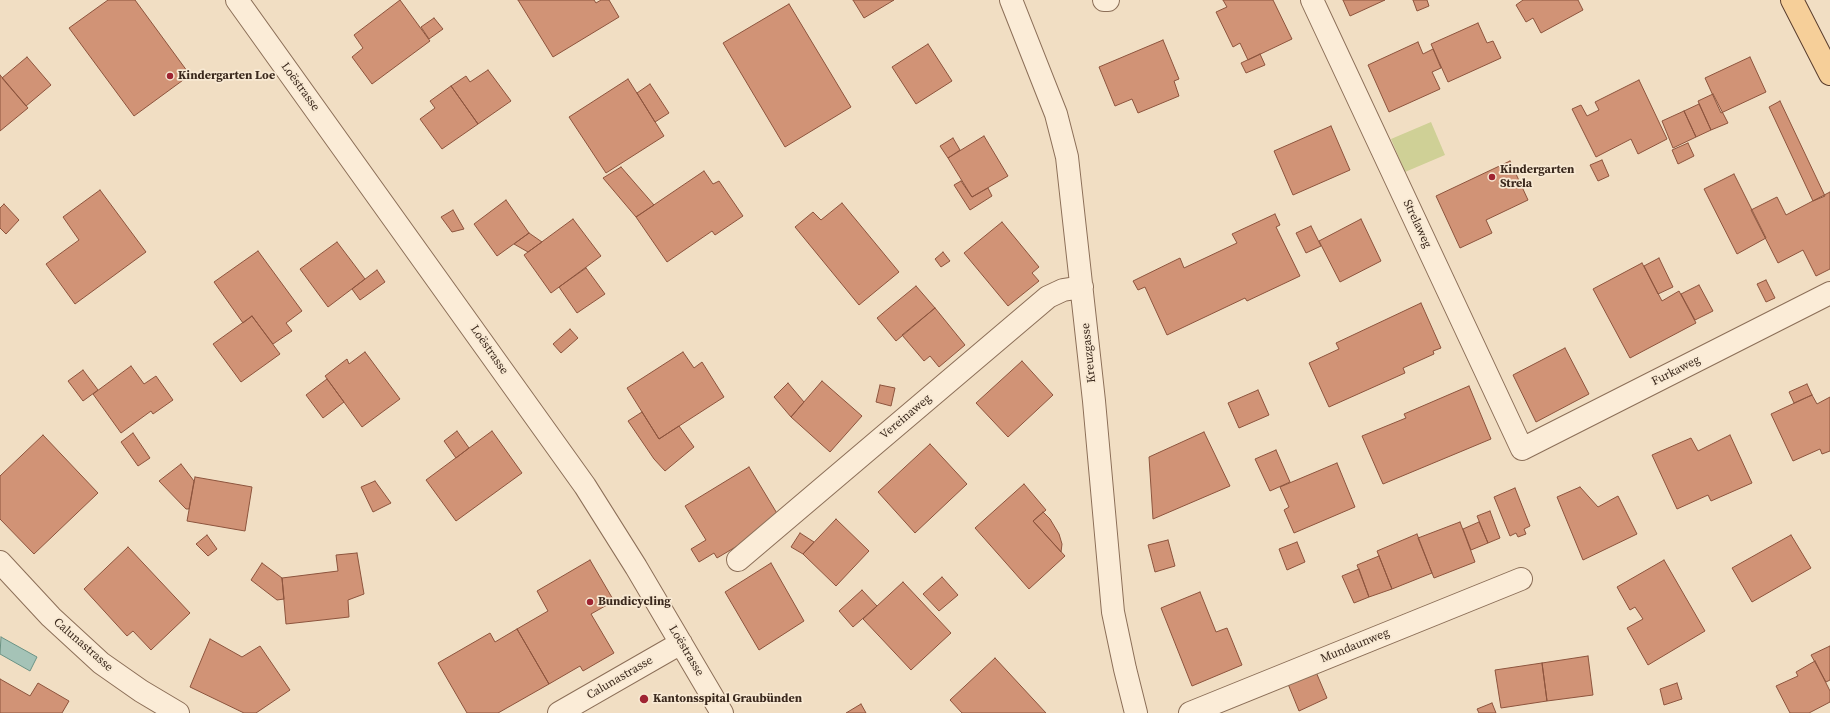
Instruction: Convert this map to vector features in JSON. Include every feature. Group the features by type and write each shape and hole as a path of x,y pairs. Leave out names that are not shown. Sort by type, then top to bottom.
{"main road":[{"path":"1792,0 1830,74"}],"street":[{"name":"Loëstrasse","path":"237,0 585,486 722,713"},
{"name":"Kreuzgasse","path":"1011,0 1056,114 1067,157 1094,400 1113,612 1136,713"},
{"name":"Strelaweg","path":"1312,0 1522,449"},
{"name":"Vereinaweg","path":"738,560 1048,297 1064,290 1082,287"},
{"name":"Furkaweg","path":"1522,449 1830,293"},
{"name":"Calunastrasse","path":"0,562 51,617 102,663 141,692 178,713"},
{"name":"Mundaunweg","path":"1190,713 1520,579"},
{"name":"Calunastrasse","path":"559,713 681,643"}],"green space":[{"path":"1431,122 1445,155 1405,172 1391,139"}],"shaded area":[{"path":"1,637 37,657 30,671 0,654"}],"building":[{"path":"108,0 135,0 190,75 134,116 69,28"},
{"path":"400,0 430,41 372,84 352,57 363,48 354,35"},
{"path":"518,0 594,0 596,3 601,0 609,0 619,17 553,57"},
{"path":"853,0 894,0 864,18"},
{"path":"1223,0 1273,0 1292,39 1248,60 1240,43 1233,47 1216,12 1227,7"},
{"path":"1343,0 1385,0 1350,16"},
{"path":"1413,0 1427,0 1429,6 1417,11"},
{"path":"1523,0 1578,0 1583,10 1541,33 1533,18 1526,22 1516,5"},
{"path":"789,4 851,107 785,147 723,43"},
{"path":"434,18 443,29 429,39 421,27"},
{"path":"1478,23 1487,43 1493,41 1501,58 1448,82 1431,44"},
{"path":"1163,40 1179,79 1174,81 1179,96 1138,113 1132,99 1115,106 1099,67"},
{"path":"1418,42 1423,54 1433,49 1441,68 1432,72 1440,89 1389,112 1368,65"},
{"path":"928,44 952,81 916,104 892,67"},
{"path":"1260,54 1265,65 1246,73 1241,63"},
{"path":"27,57 51,85 26,106 2,78"},
{"path":"1750,57 1766,92 1721,113 1705,78"},
{"path":"488,70 511,101 478,124 451,86 466,76 470,82"},
{"path":"0,75 28,108 0,131"},
{"path":"628,79 664,136 606,173 569,117"},
{"path":"1639,80 1667,139 1638,154 1631,139 1596,157 1572,109 1581,105 1587,116 1599,110 1595,102"},
{"path":"650,84 669,113 655,122 637,93"},
{"path":"451,86 478,124 442,149 420,119 435,108 430,101"},
{"path":"1713,94 1728,123 1711,130 1698,101"},
{"path":"1780,101 1825,196 1813,201 1769,107"},
{"path":"1699,104 1711,130 1696,137 1684,111"},
{"path":"1684,111 1696,137 1673,148 1662,121"},
{"path":"1331,126 1350,170 1293,195 1274,151"},
{"path":"984,136 1008,176 972,197 948,158"},
{"path":"953,138 960,150 948,158 940,146"},
{"path":"1688,143 1694,156 1678,164 1672,150"},
{"path":"1602,160 1609,176 1598,181 1590,165"},
{"path":"1510,161 1528,200 1486,220 1492,233 1460,248 1436,196"},
{"path":"621,167 654,205 636,217 603,178"},
{"path":"704,171 713,184 719,181 743,216 715,235 712,231 667,262 636,217"},
{"path":"1734,174 1766,238 1737,254 1704,189"},
{"path":"961,181 972,197 988,188 992,196 970,210 954,185"},
{"path":"100,190 146,252 75,304 46,264 79,240 63,217"},
{"path":"1830,192 1830,269 1816,276 1803,250 1778,263 1751,210 1777,197 1786,215"},
{"path":"506,200 529,233 497,256 474,224"},
{"path":"842,203 899,272 859,305 795,227 813,212 821,220"},
{"path":"4,204 19,220 6,234 0,228 0,208"},
{"path":"453,210 464,229 452,232 441,217"},
{"path":"1275,214 1280,225 1276,227 1300,276 1247,301 1245,298 1167,335 1145,287 1138,290 1133,281 1180,258 1184,268 1237,243 1232,234"},
{"path":"573,219 601,256 551,293 524,255"},
{"path":"1361,219 1381,261 1340,282 1319,241"},
{"path":"1002,222 1039,267 1032,273 1039,281 1008,306 964,253"},
{"path":"1311,226 1321,246 1306,253 1296,233"},
{"path":"529,233 542,242 528,252 514,244"},
{"path":"337,242 365,279 328,307 300,269"},
{"path":"258,251 302,311 286,323 292,331 273,344 252,316 243,323 214,282"},
{"path":"943,252 950,261 941,267 935,259"},
{"path":"1659,258 1673,287 1658,294 1644,266"},
{"path":"1642,263 1662,301 1679,291 1696,323 1630,358 1593,289"},
{"path":"586,268 605,294 577,313 559,287"},
{"path":"377,270 385,282 360,300 352,289"},
{"path":"1766,280 1775,298 1766,302 1757,284"},
{"path":"1699,285 1713,311 1695,320 1681,294"},
{"path":"916,286 935,308 896,341 877,318"},
{"path":"1421,303 1441,348 1433,351 1434,354 1403,368 1405,373 1329,407 1309,363 1339,349 1336,343"},
{"path":"935,308 965,345 939,367 930,356 924,361 902,335"},
{"path":"252,316 280,354 241,382 213,344"},
{"path":"570,329 578,338 561,353 553,344"},
{"path":"1565,348 1589,394 1536,422 1513,375"},
{"path":"365,352 400,399 362,427 325,376 347,359 349,364"},
{"path":"683,352 694,368 702,362 724,397 659,439 627,388"},
{"path":"1022,361 1053,395 1008,437 976,403"},
{"path":"131,366 144,384 156,376 173,400 153,414 151,411 121,433 93,394"},
{"path":"83,370 98,390 83,401 68,381"},
{"path":"327,379 344,402 323,418 306,395"},
{"path":"822,381 862,416 830,452 791,417"},
{"path":"788,383 804,402 791,417 774,397"},
{"path":"1807,384 1812,395 1794,403 1789,392"},
{"path":"880,385 895,388 891,406 876,402"},
{"path":"1469,386 1491,439 1383,484 1362,436 1406,418 1404,414"},
{"path":"1258,390 1269,415 1239,428 1228,403"},
{"path":"1812,395 1817,404 1830,397 1830,451 1822,454 1820,449 1793,461 1771,414"},
{"path":"642,412 659,439 679,426 694,447 665,471 654,459 628,421"},
{"path":"457,431 469,448 456,458 444,441"},
{"path":"492,431 522,473 456,521 426,480"},
{"path":"1204,432 1230,486 1153,519 1149,457"},
{"path":"133,433 150,458 138,466 121,442"},
{"path":"43,435 98,493 34,554 0,519 0,476"},
{"path":"1730,435 1752,483 1711,501 1708,495 1677,509 1652,455 1691,438 1698,451"},
{"path":"930,444 967,484 915,533 878,492"},
{"path":"1276,450 1290,482 1270,491 1255,459"},
{"path":"1337,463 1355,507 1294,533 1284,510 1289,507 1280,487"},
{"path":"181,464 194,481 189,509 186,509 159,481"},
{"path":"749,467 781,520 717,558 714,553 699,562 691,549 706,540 685,506"},
{"path":"195,477 252,487 245,531 187,521"},
{"path":"375,481 391,503 373,512 361,487"},
{"path":"1024,484 1046,510 1033,521 1065,556 1029,589 975,528"},
{"path":"1580,487 1598,507 1618,496 1637,534 1583,560 1557,497"},
{"path":"1515,488 1530,526 1524,529 1526,534 1518,537 1516,533 1510,536 1494,497"},
{"path":"1490,511 1500,538 1488,543 1477,516"},
{"path":"1043,512 1050,519 1059,534 1062,544 1061,552 1033,521"},
{"path":"836,519 869,551 836,586 803,554"},
{"path":"1460,522 1475,562 1434,578 1418,538"},
{"path":"1479,522 1488,543 1471,550 1463,529"},
{"path":"800,533 814,542 803,554 791,547"},
{"path":"1417,534 1432,573 1392,589 1377,551"},
{"path":"207,535 217,549 208,556 196,544"},
{"path":"1791,535 1811,568 1752,602 1732,568"},
{"path":"1168,540 1175,566 1155,572 1148,545"},
{"path":"1297,542 1305,562 1287,570 1279,549"},
{"path":"128,547 190,613 151,650 133,631 127,636 84,589"},
{"path":"357,553 364,594 348,600 349,617 286,624 282,578 338,571 336,555"},
{"path":"1379,556 1392,589 1369,597 1357,565"},
{"path":"590,560 614,601 591,614 614,653 583,671 580,666 549,684 517,629 548,611 537,591"},
{"path":"1664,560 1705,631 1648,665 1627,628 1643,619 1635,607 1630,610 1617,587"},
{"path":"262,563 282,578 284,599 277,600 251,580"},
{"path":"771,563 804,621 759,650 725,592"},
{"path":"1359,569 1369,597 1354,603 1342,576"},
{"path":"942,577 958,595 939,611 923,594"},
{"path":"903,582 951,633 911,670 863,619"},
{"path":"862,590 877,606 853,627 839,611"},
{"path":"1200,592 1216,632 1227,628 1242,665 1192,686 1161,608"},
{"path":"517,629 549,684 498,713 467,713 438,663 490,633 495,642"},
{"path":"210,639 242,657 260,646 290,690 256,713 244,713 190,687"},
{"path":"1830,646 1830,680 1826,682 1811,655"},
{"path":"1588,656 1593,695 1547,701 1542,663"},
{"path":"995,658 1046,713 962,713 950,700"},
{"path":"1815,661 1830,691 1830,702 1809,713 1790,713 1776,686 1798,676 1796,672"},
{"path":"1542,663 1547,701 1501,708 1495,670"},
{"path":"1316,672 1327,698 1299,711 1288,684"},
{"path":"0,679 30,696 38,683 69,701 62,713 0,713"},
{"path":"1677,683 1682,699 1664,705 1660,689"},
{"path":"1492,703 1496,713 1479,713 1477,709"},
{"path":"861,704 866,713 846,713"}],"place":[{"name":"Kindergarten Loe","path":"170,76"},
{"name":"Kindergarten Strela","path":"1492,177"},
{"name":"Bundicycling","path":"590,602"},
{"name":"Kantonsspital Graubünden","path":"644,699"}]}
